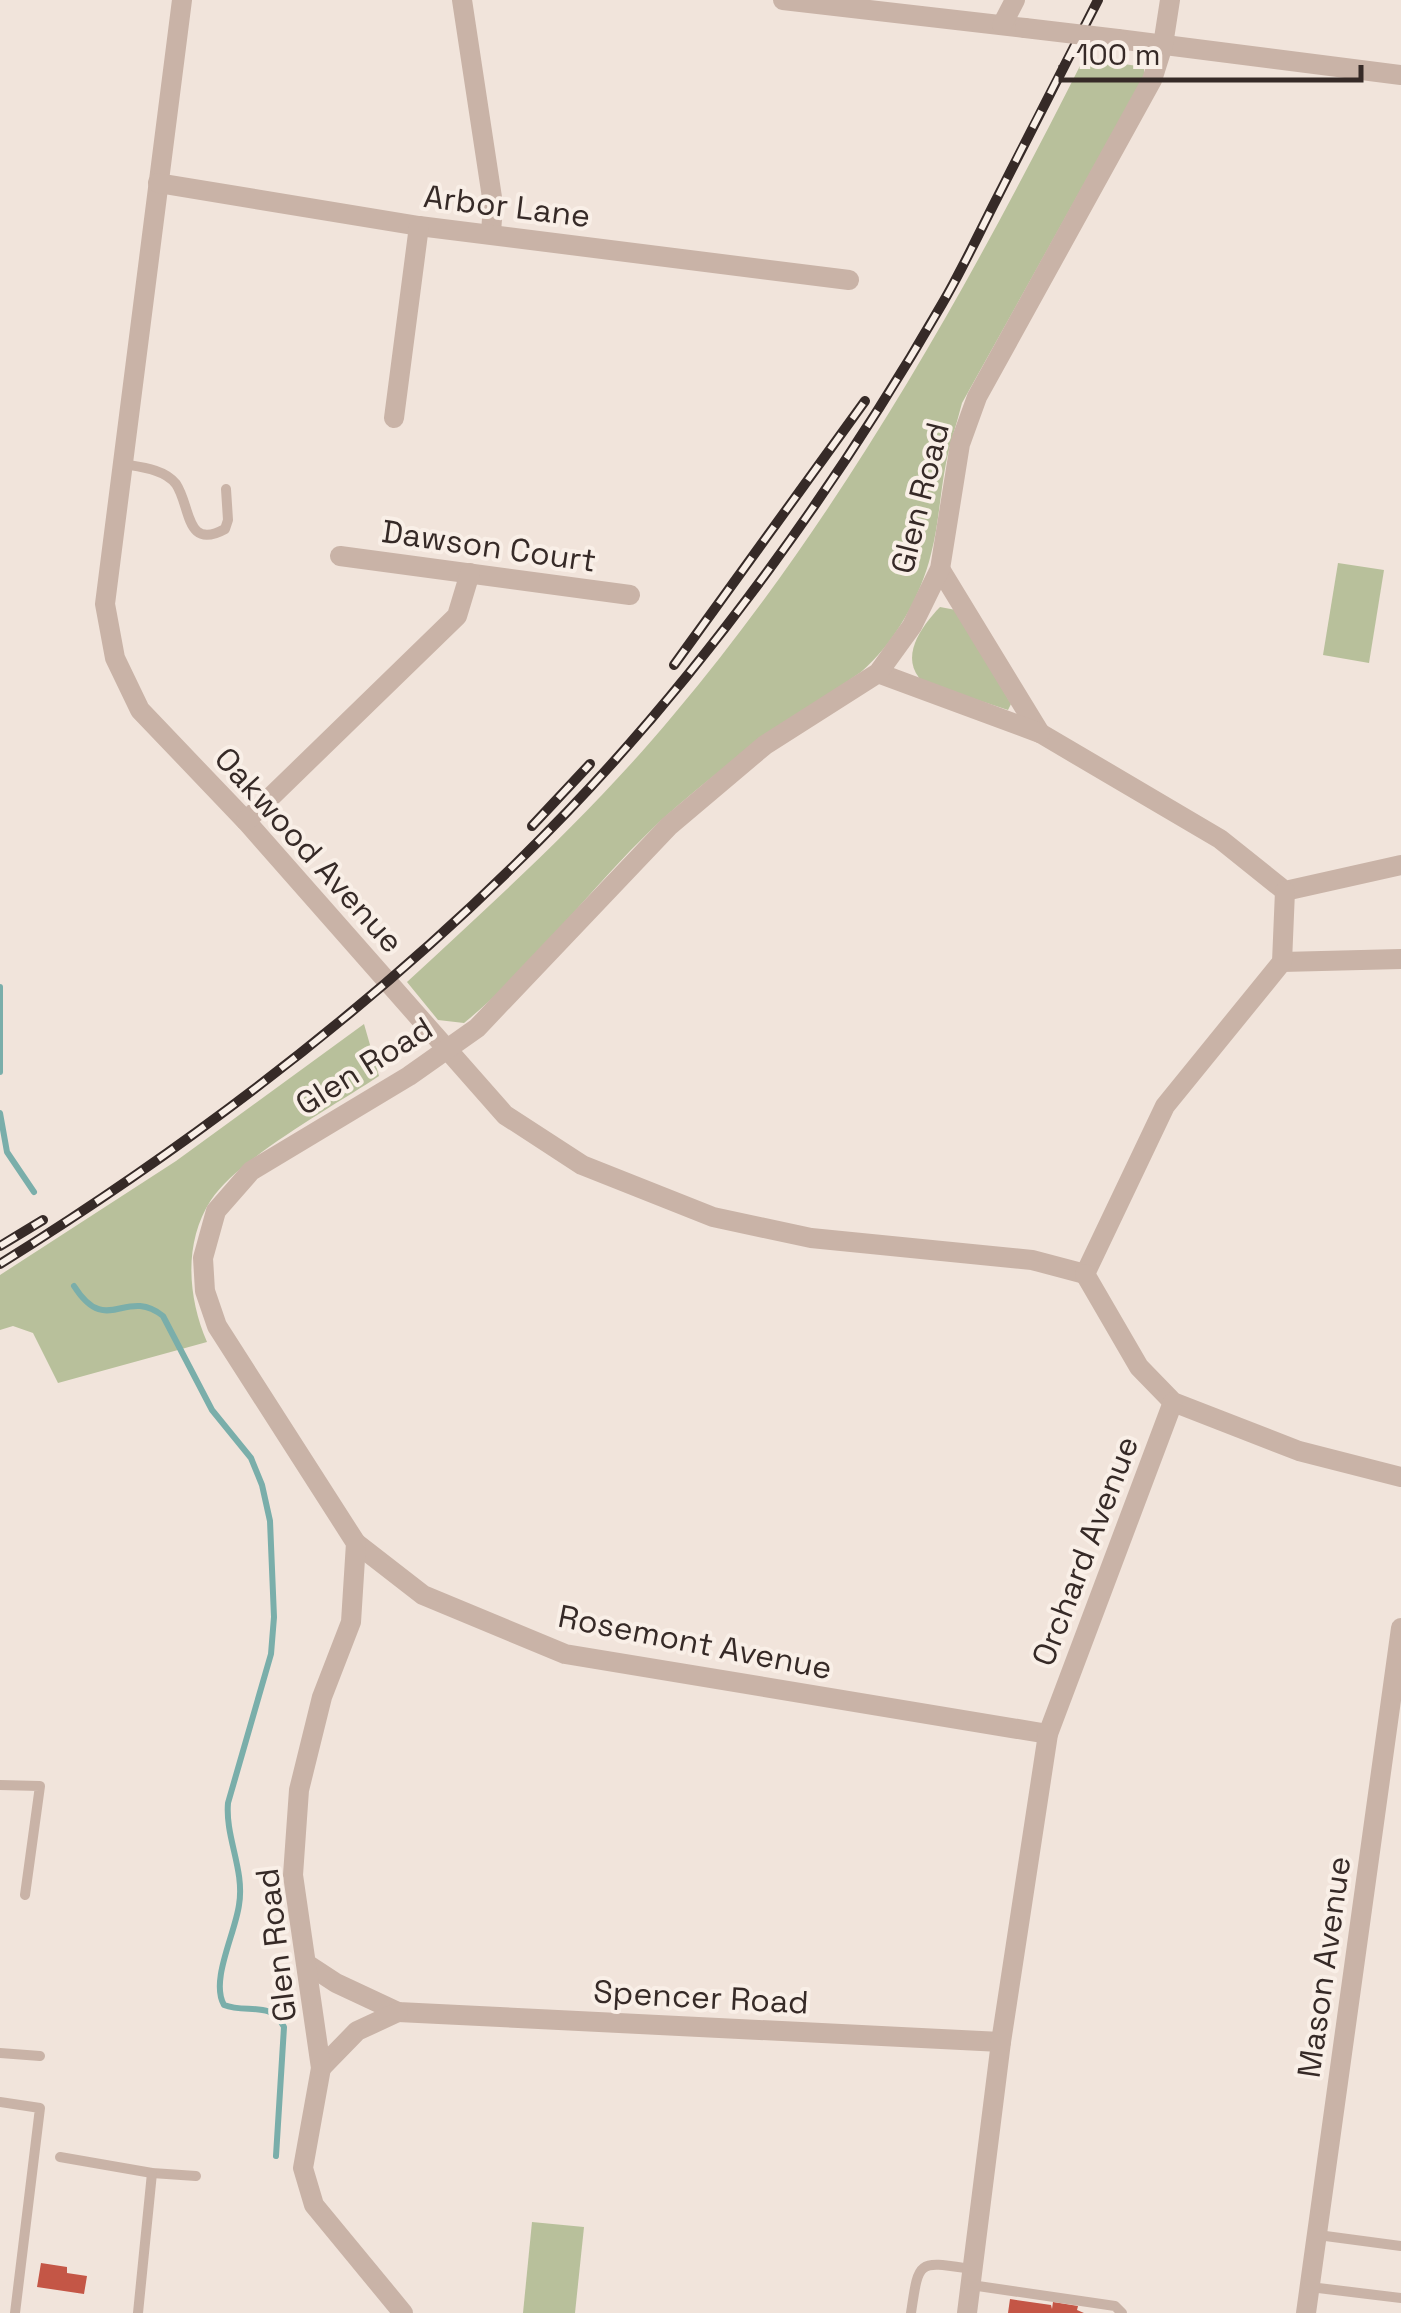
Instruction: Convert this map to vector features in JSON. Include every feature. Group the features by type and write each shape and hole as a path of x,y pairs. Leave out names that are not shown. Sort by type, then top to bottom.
{"street":[{"name":"Oakwood Avenue","path":"182,0 106,604 114,658 140,710 246,821 505,1115 582,1165 713,1217 811,1238 1032,1260 1085,1274"},
{"path":"462,0 494,204 491,234"},
{"path":"783,0 887,7 1401,76"},
{"path":"1002,25 1015,0"},
{"name":"Glen Road","path":"402,2313 314,2205 303,2168 320,2068 294,1875 299,1790 322,1698 352,1622 356,1543 217,1326 205,1291 203,1258 216,1211 251,1171 478,1028 669,826 765,745 878,673 912,626 940,569 960,444 977,397 1152,80 1163,45 1170,0"},
{"name":"Arbor Lane","path":"158,183 420,226 849,280"},
{"path":"394,418 420,226"},
{"name":"Dawson Court","path":"340,556 630,594"},
{"path":"940,569 1040,734"},
{"path":"246,821 457,616 470,572"},
{"path":"878,673 1040,734 1220,839 1285,891"},
{"path":"1285,891 1401,865"},
{"path":"1285,891 1282,962 1165,1106 1085,1274 1138,1367 1173,1402 1298,1451 1401,1476"},
{"path":"1282,962 1401,959"},
{"name":"Orchard Avenue","path":"966,2313 1001,2042 1048,1734 1173,1402"},
{"name":"Rosemont Avenue","path":"356,1543 422,1595 564,1654 1048,1734"},
{"name":"Mason Avenue","path":"1306,2313 1401,1628"},
{"name":"Spencer Road","path":"307,1964 336,1983 398,2012 1001,2042"},
{"name":"Spencer Road","path":"320,2068 357,2031 398,2012"}],"lane":[{"path":"122,464 164,474 175,483 192,527 199,534 214,536 225,529 226,489"},
{"path":"0,1784 40,1786 25,1895"},
{"path":"0,2053 40,2056"},
{"path":"0,2102 40,2108 15,2313"},
{"path":"60,2157 152,2173 196,2176"},
{"path":"138,2313 152,2173"},
{"path":"1318,2235 1401,2246"},
{"path":"911,2313 917,2272 934,2264 972,2277 1115,2306 1122,2313"},
{"path":"1310,2288 1401,2298"}],"green space":[{"path":"1084,58 1144,67 1144,76 962,403 926,570 895,633 861,672 673,809 513,978 464,1023 438,1020 407,982 546,852 612,784 736,637 793,559 899,397 995,229"},
{"path":"1338,563 1384,570 1369,663 1323,655"},
{"path":"940,607 956,610 1011,704 1008,710 923,682 916,673 912,663 915,643"},
{"path":"364,1024 379,1076 243,1167 224,1184 202,1217 191,1271 196,1307 207,1342 58,1383 33,1333 13,1326 0,1330 0,1275 176,1161"},
{"path":"532,2222 584,2227 575,2313 523,2313"}],"building":[{"path":"41,2263 67,2267 67,2273 87,2276 84,2294 37,2287"},
{"path":"1010,2299 1051,2305 1052,2309 1053,2302 1078,2306 1077,2310 1084,2313 1008,2313"}],"waterway":[{"path":"0,987 0,1072"},
{"path":"0,1113 7,1152 34,1192"},
{"path":"74,1286 96,1308 138,1306 163,1316 212,1410 251,1458 262,1485 270,1521 274,1617 271,1654 228,1803 240,1892 220,1995 224,2005 272,2013 284,2027 276,2156"}],"railway":[{"path":"0,1264 225,1111 368,998 503,876 567,812 671,696 816,504 902,371 956,278 1098,0"},
{"path":"674,665 865,401"},
{"path":"532,826 590,764"},
{"path":"0,1246 43,1220"}]}
